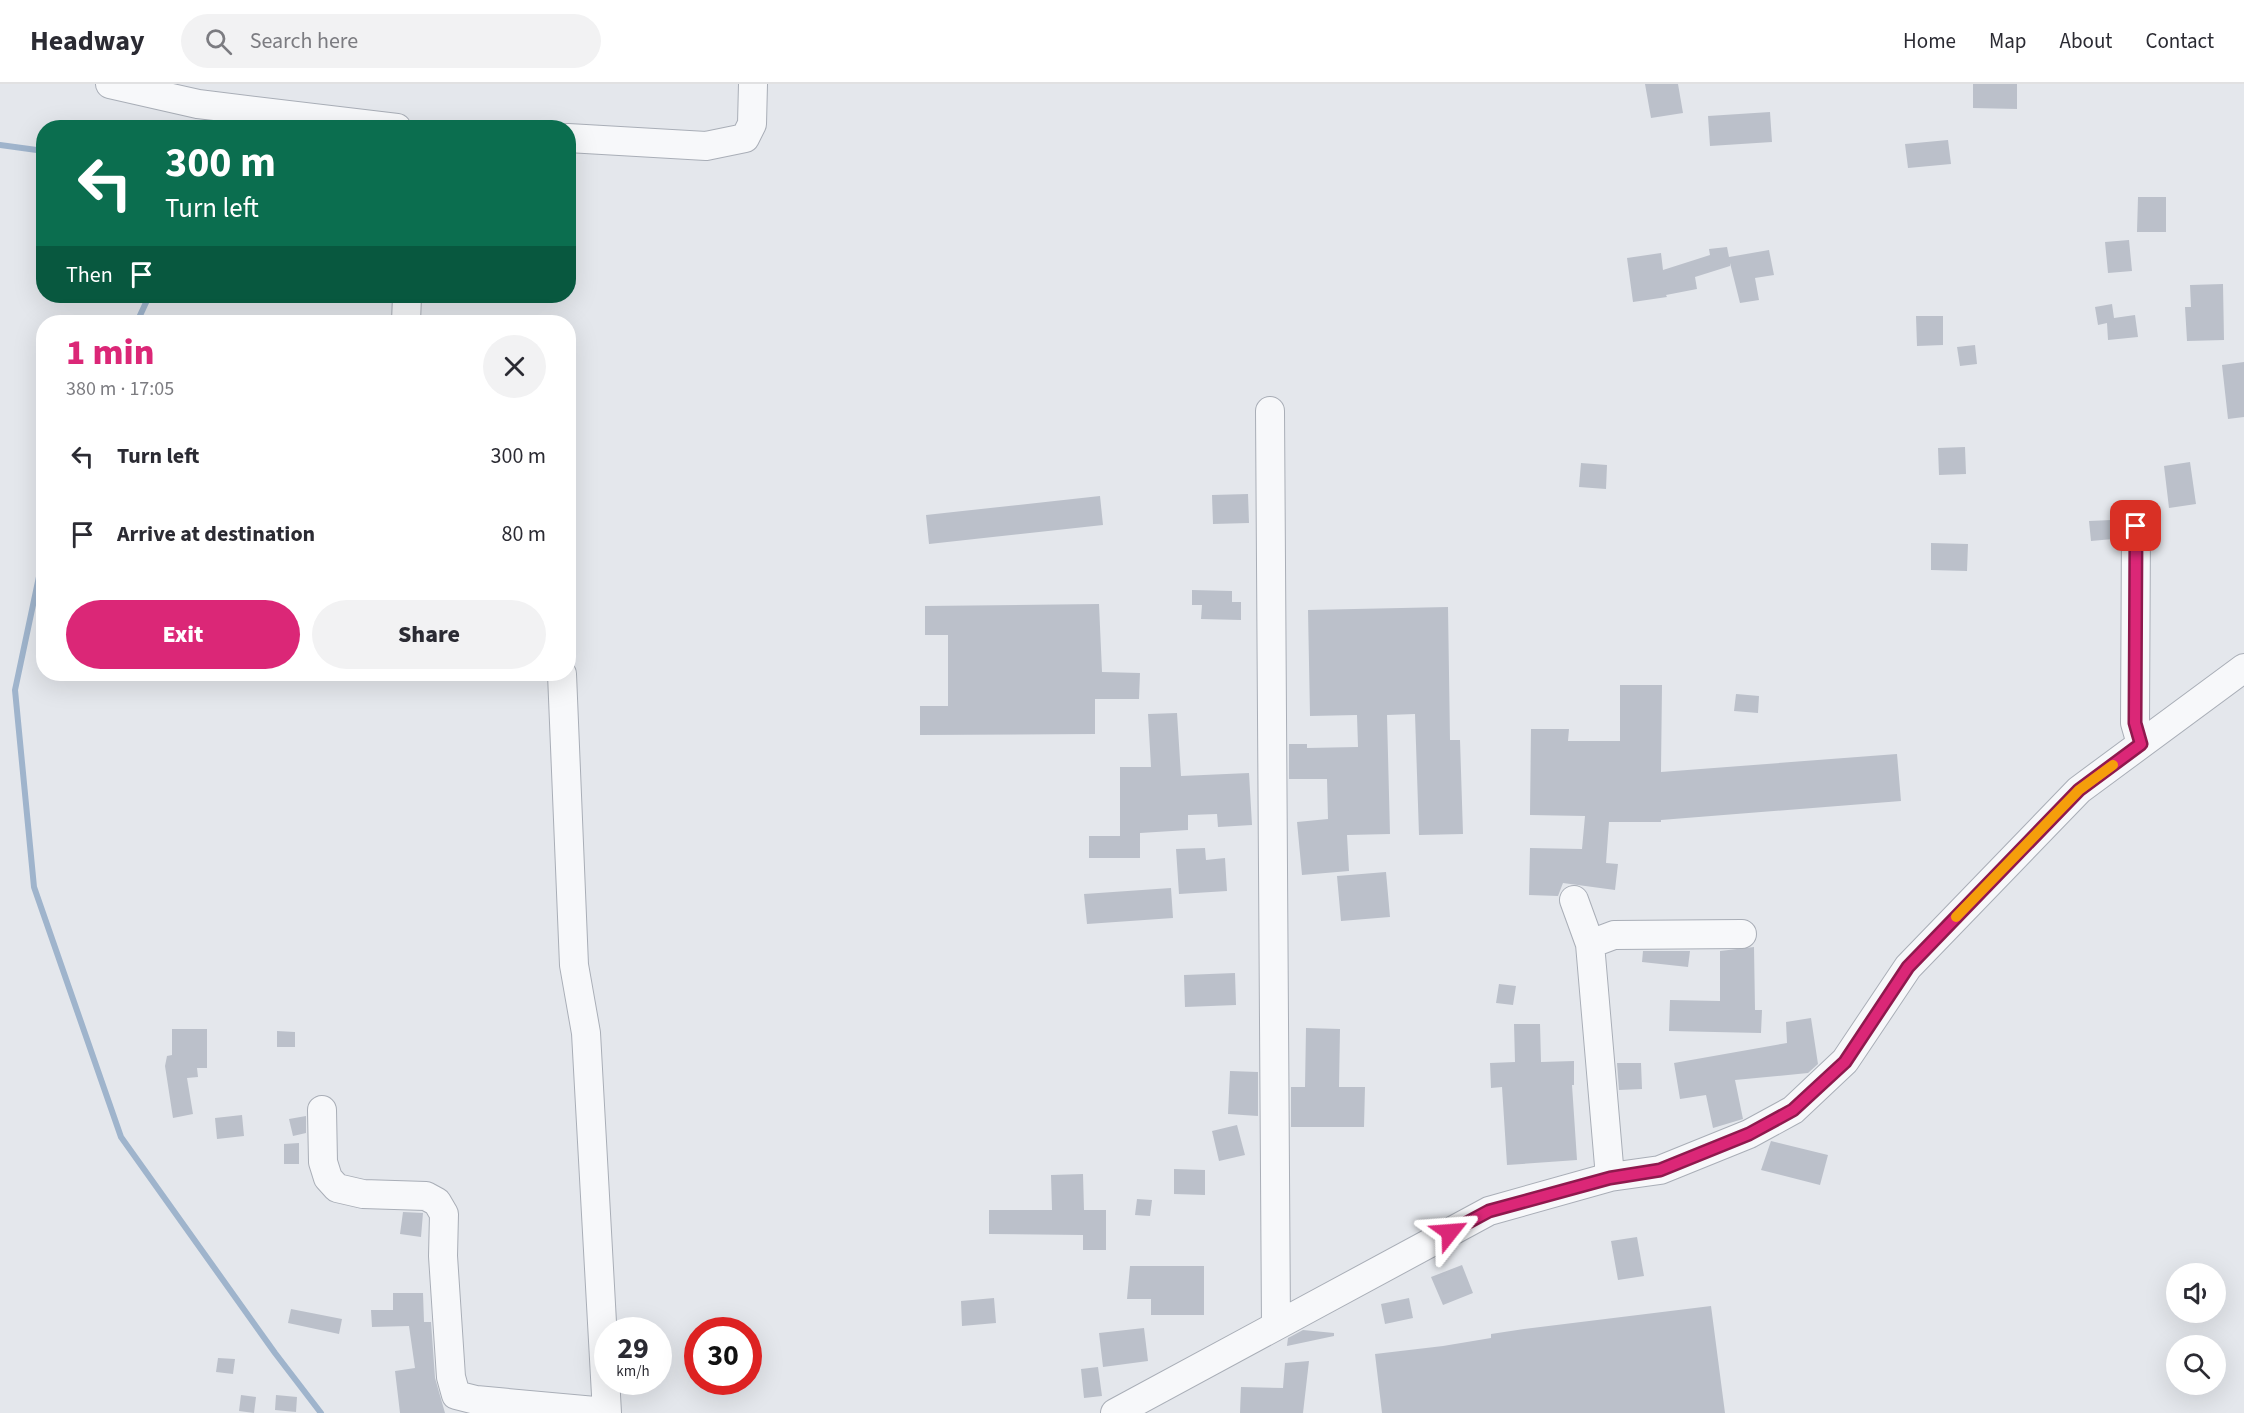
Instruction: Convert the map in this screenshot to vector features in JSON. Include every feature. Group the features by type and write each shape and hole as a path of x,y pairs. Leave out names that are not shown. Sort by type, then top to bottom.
{"street":[{"path":"110,84 198,104 331,120"},
{"path":"576,138 706,146 746,138 752,124 753,84"},
{"path":"1270,411 1276,1326"},
{"path":"2136,526 2135,723 2141,744"},
{"path":"1115,1413 1489,1211 1610,1178 1660,1170 1749,1134 1793,1110 1845,1062 1908,967 2079,790 2244,668"},
{"path":"322,1110 323,1162 328,1178 337,1188 363,1194 426,1196 437,1202 444,1215 451,1377 456,1395 476,1400 607,1412 586,1033 574,965 562,681"},
{"path":"1574,900 1590,945 1610,1178"},
{"path":"1590,945 1614,936 1678,933 1742,934"}],"building":[{"path":"1645,84 1678,84 1683,113 1651,118"},
{"path":"1973,84 2017,84 2017,109 1973,108"},
{"path":"1770,112 1772,142 1710,146 1708,116"},
{"path":"1948,140 1951,164 1908,168 1905,144"},
{"path":"2138,197 2166,197 2166,232 2137,232"},
{"path":"2129,240 2132,271 2108,273 2105,242"},
{"path":"1727,247 1729,257 1769,250 1774,275 1755,278 1759,300 1740,303 1730,263 1730,266 1695,277 1697,289 1666,295 1667,297 1633,302 1627,258 1661,253 1663,270 1710,255 1709,249"},
{"path":"2223,284 2224,340 2187,341 2185,307 2191,307 2190,285"},
{"path":"2112,304 2114,318 2135,315 2138,337 2108,340 2107,323 2098,325 2095,307"},
{"path":"1916,316 1943,316 1943,345 1917,346"},
{"path":"1975,345 1977,364 1960,366 1957,347"},
{"path":"2244,362 2244,417 2228,419 2222,365"},
{"path":"1965,447 1966,474 1939,475 1938,448"},
{"path":"2190,462 2196,504 2169,508 2164,466"},
{"path":"1581,463 1607,465 1606,489 1579,487"},
{"path":"1248,494 1249,523 1213,524 1212,495"},
{"path":"1100,496 1103,525 929,544 926,515"},
{"path":"2111,520 2113,539 2091,541 2089,521"},
{"path":"1931,543 1968,544 1967,571 1931,570"},
{"path":"1192,590 1232,591 1232,602 1241,602 1241,620 1201,619 1202,605 1192,605"},
{"path":"1099,604 1102,672 1140,673 1139,699 1095,699 1095,734 920,735 920,706 948,706 948,635 925,635 925,606"},
{"path":"1448,607 1450,740 1460,740 1463,834 1419,835 1415,714 1387,715 1390,834 1347,835 1349,871 1302,875 1297,822 1328,819 1327,779 1289,779 1289,744 1307,744 1307,748 1358,747 1357,715 1310,716 1308,610"},
{"path":"1620,685 1662,685 1661,772 1897,754 1901,801 1661,820 1661,822 1609,822 1606,863 1618,864 1615,890 1563,883 1558,896 1529,895 1530,848 1582,849 1585,816 1530,815 1531,729 1569,729 1568,741 1620,741"},
{"path":"1736,694 1759,696 1758,713 1734,711"},
{"path":"1177,713 1181,776 1249,773 1252,825 1218,827 1217,814 1188,815 1188,830 1140,833 1140,858 1089,858 1089,836 1120,836 1120,767 1151,767 1148,714"},
{"path":"1205,848 1206,860 1225,858 1227,891 1179,894 1176,849"},
{"path":"1386,872 1390,917 1341,921 1337,876"},
{"path":"1171,888 1173,918 1087,924 1084,894"},
{"path":"1754,947 1755,1010 1762,1010 1761,1033 1669,1031 1670,1000 1720,1001 1720,951"},
{"path":"1643,951 1690,951 1688,967 1642,962"},
{"path":"1235,973 1236,1005 1185,1007 1184,975"},
{"path":"1499,984 1516,986 1513,1005 1496,1003"},
{"path":"1811,1018 1818,1064 1808,1073 1735,1080 1743,1119 1713,1128 1706,1095 1680,1099 1674,1063 1787,1043 1786,1022"},
{"path":"1514,1024 1540,1024 1541,1062 1574,1061 1574,1085 1572,1085 1577,1160 1507,1165 1502,1087 1491,1088 1490,1063 1515,1062"},
{"path":"1306,1028 1340,1029 1339,1087 1365,1087 1364,1127 1291,1127 1291,1087 1305,1087"},
{"path":"172,1029 207,1029 207,1068 197,1068 198,1077 187,1078 193,1114 173,1118 165,1066 167,1056 172,1055"},
{"path":"277,1031 295,1032 295,1047 277,1047"},
{"path":"1617,1063 1641,1063 1642,1089 1619,1090"},
{"path":"1230,1071 1258,1072 1258,1116 1228,1114"},
{"path":"242,1115 244,1136 217,1139 215,1118"},
{"path":"306,1116 306,1133 293,1136 289,1119"},
{"path":"1237,1125 1245,1155 1219,1161 1212,1131"},
{"path":"1771,1141 1828,1155 1820,1185 1761,1170"},
{"path":"299,1143 299,1164 284,1164 284,1144"},
{"path":"1174,1169 1205,1170 1205,1195 1174,1194"},
{"path":"1083,1174 1084,1210 1106,1210 1106,1250 1083,1250 1083,1235 989,1234 989,1210 1052,1210 1051,1175"},
{"path":"1137,1199 1152,1200 1150,1216 1135,1215"},
{"path":"403,1212 423,1213 421,1237 400,1234"},
{"path":"1637,1237 1644,1276 1618,1280 1611,1241"},
{"path":"1462,1265 1473,1293 1443,1305 1431,1277"},
{"path":"1130,1266 1204,1266 1204,1315 1151,1315 1151,1299 1127,1299"},
{"path":"393,1293 423,1293 424,1322 431,1322 435,1378 445,1413 400,1413 395,1371 415,1368 409,1326 372,1327 371,1310 393,1310"},
{"path":"994,1298 996,1323 962,1326 961,1301"},
{"path":"1409,1298 1413,1318 1385,1324 1381,1304"},
{"path":"1711,1306 1725,1413 1382,1413 1375,1354 1491,1338 1491,1334 1524,1329"},
{"path":"291,1309 342,1319 339,1334 288,1323"},
{"path":"1144,1328 1148,1361 1103,1367 1099,1333"},
{"path":"1303,1330 1334,1333 1334,1336 1287,1346 1288,1338"},
{"path":"218,1358 235,1359 233,1374 216,1372"},
{"path":"1309,1361 1303,1413 1240,1413 1241,1387 1283,1388 1285,1363"},
{"path":"1098,1367 1102,1396 1084,1398 1081,1369"},
{"path":"241,1395 256,1397 254,1413 239,1411"},
{"path":"276,1395 297,1397 296,1412 275,1410"}],"waterway":[{"path":"0,145 36,150"},
{"path":"140,315 146,303"},
{"path":"36,591 15,690 34,887 121,1137 275,1353 321,1413"}],"slow traffic":[{"path":"1956,917 2079,790 2113,765"}],"route":[{"path":"1450,1232 1489,1211 1610,1178 1660,1170 1749,1134 1793,1110 1845,1062 1908,967 2079,790 2141,744 2135,723 2136,526"}]}
